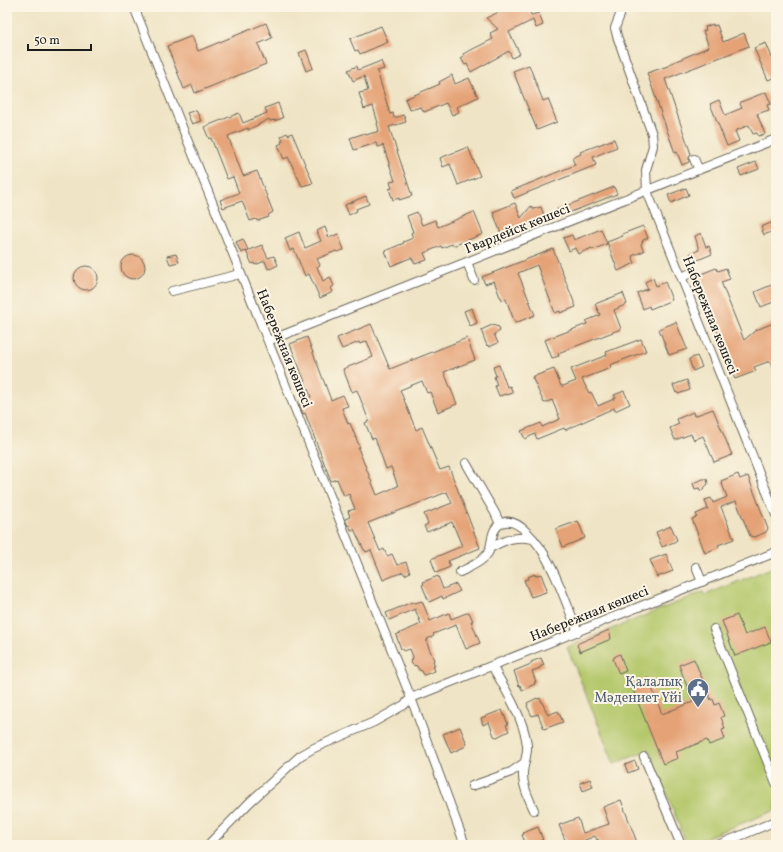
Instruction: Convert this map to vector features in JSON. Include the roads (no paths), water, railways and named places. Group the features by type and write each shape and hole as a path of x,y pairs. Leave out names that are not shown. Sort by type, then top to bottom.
{"street":[{"name":"Набережная көшесі","path":"134,7 411,698 466,845"},
{"name":"Набережная көшесі","path":"620,15 615,28 617,36 634,79 652,134 654,146 646,170 647,191 776,515"},
{"name":"Гвардейск көшесі","path":"268,341 776,139"},
{"path":"694,159 699,170"},
{"path":"467,262 474,280"},
{"path":"682,277 693,272"},
{"path":"172,291 240,274"},
{"path":"466,463 500,524"},
{"path":"460,572 479,562 485,556 490,548 496,528 500,524 506,521 516,524 523,528 536,542 548,561 578,632"},
{"path":"490,548 515,537 532,539"},
{"name":"Набережная көшесі","path":"411,698 776,552"},
{"path":"696,567 702,582"},
{"path":"714,629 776,783"},
{"path":"492,666 515,709 522,726 527,745 523,773 524,782 534,810"},
{"path":"208,845 250,802 300,756 314,748 374,722 404,705 411,698"},
{"path":"644,757 681,845"},
{"path":"472,786 511,772 524,763"},
{"path":"718,845 776,821"}],"place":[{"name":"Қалалық Мәдениет Үйі","path":"698,708"}]}
